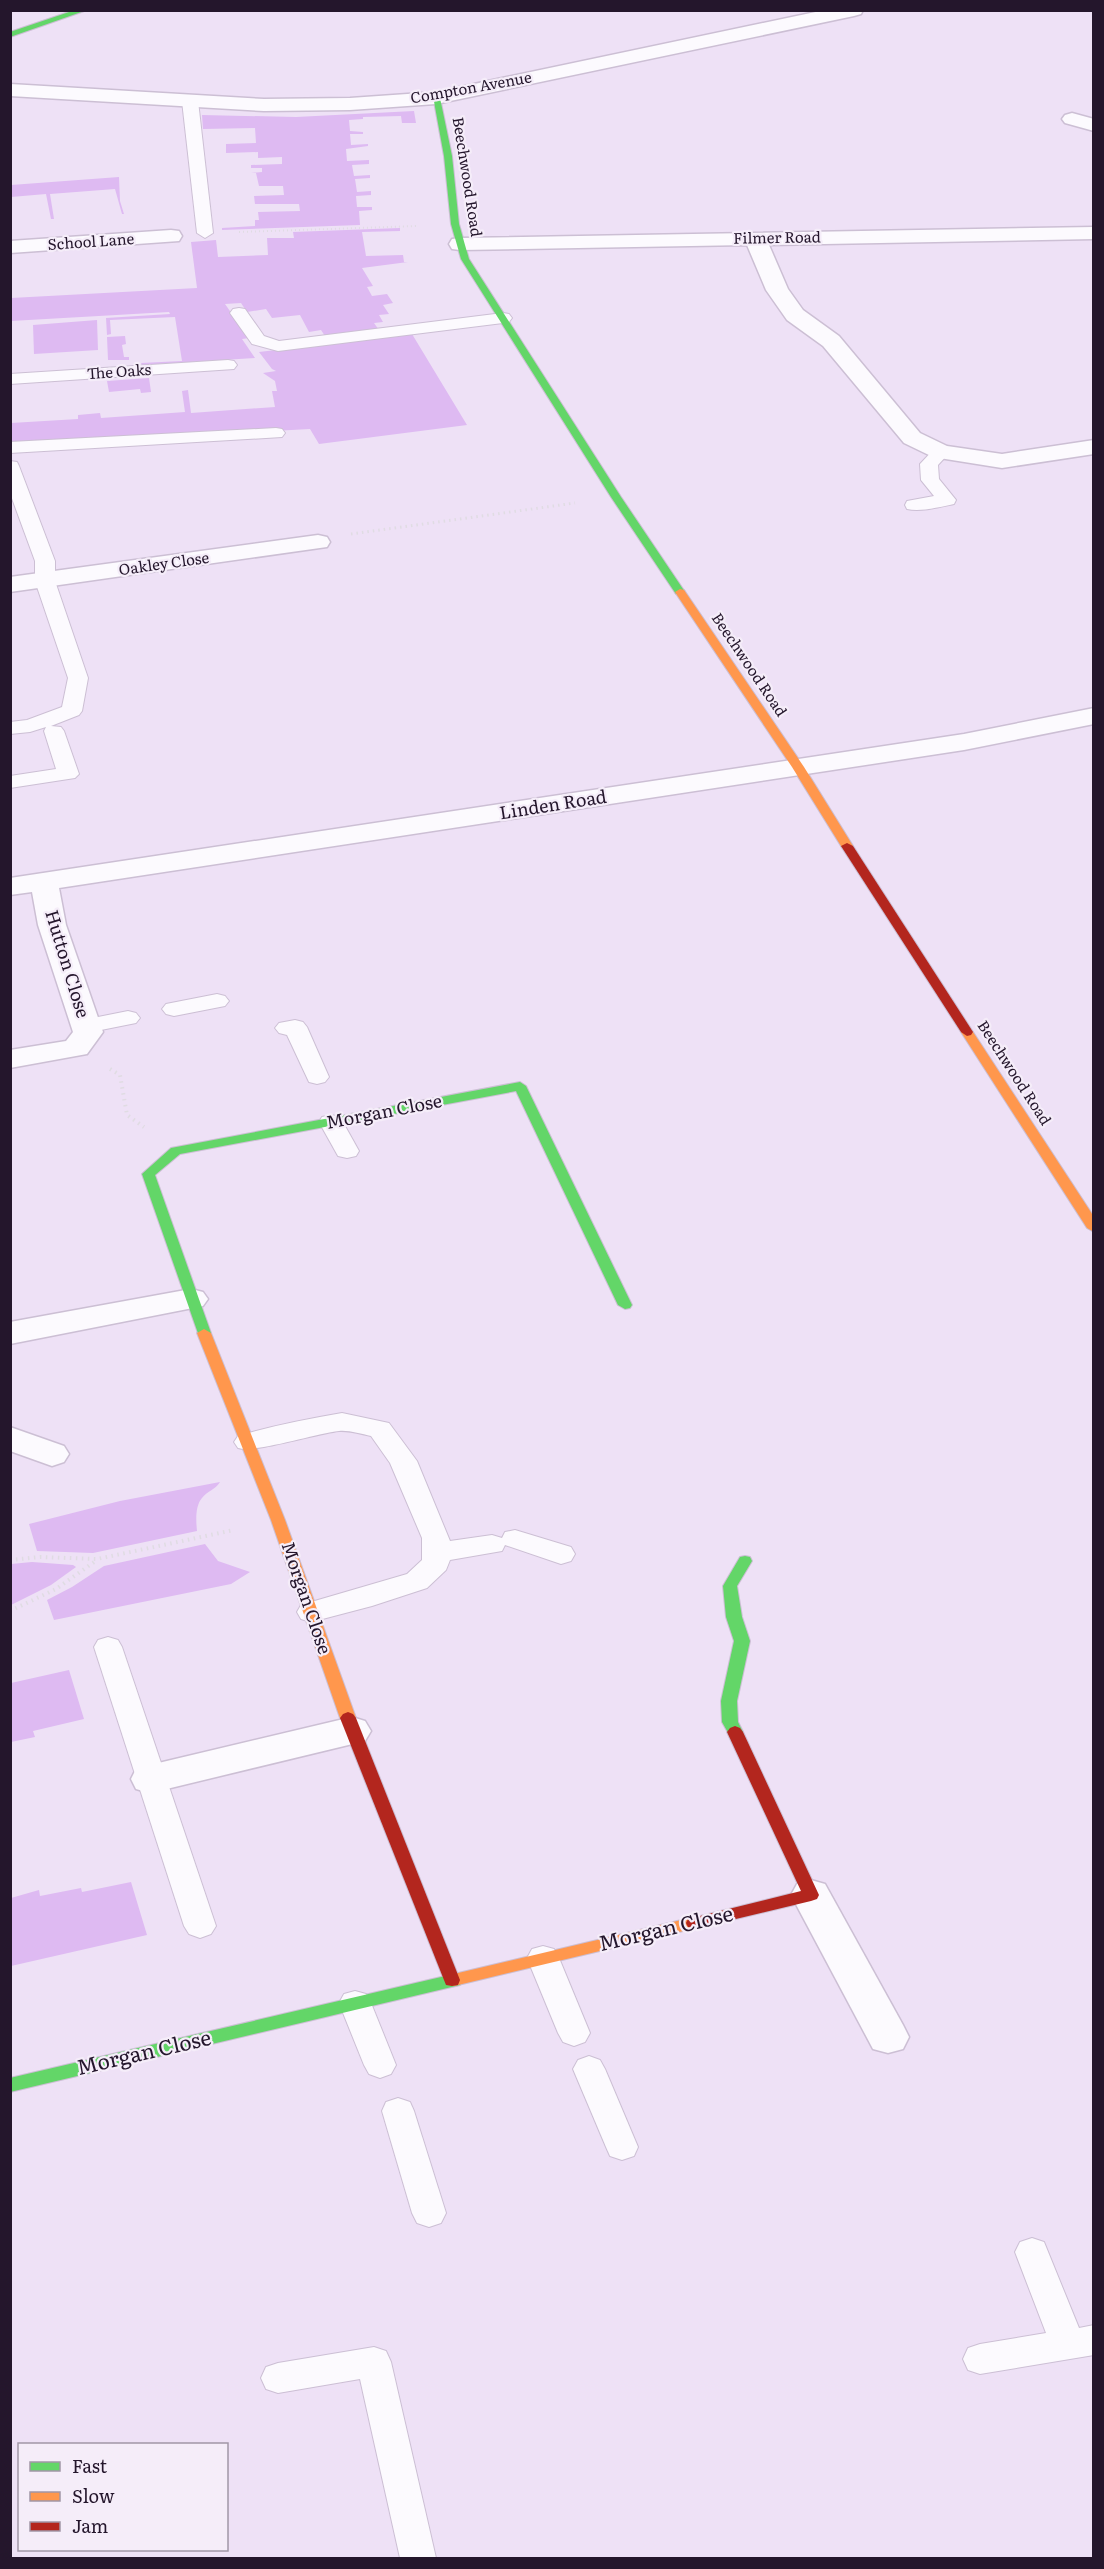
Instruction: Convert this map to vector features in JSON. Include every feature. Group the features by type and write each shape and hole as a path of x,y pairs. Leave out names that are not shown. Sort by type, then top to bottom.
{"street":[{"path":"10,35 84,10"},
{"name":"Compton Avenue","path":"10,90 264,105 350,104 436,98 854,10"},
{"name":"Beechwood Road","path":"436,98 448,156 457,234 465,259 616,497 798,767 1092,1222"},
{"path":"1072,119 1094,125"},
{"name":"Filmer Road","path":"457,234 755,238 1094,233"},
{"name":"School Lane","path":"10,247 171,236"},
{"path":"755,238 777,290 795,315 831,341 912,438 941,452 1002,461 1094,447"},
{"name":"Oakley Close","path":"10,585 318,542"},
{"name":"Linden Road","path":"10,887 1028,731 1094,716"},
{"name":"Hutton Close","path":"44,882 52,925 81,1037"},
{"path":"10,1059 81,1037"},
{"name":"Morgan Close","path":"452,1980 352,1731 278,1520 191,1299 148,1174 176,1150 332,1115 520,1086 625,1305"},
{"path":"10,1333 191,1299"},
{"path":"10,1438 52,1454"},
{"path":"745,1561 730,1586 734,1617 742,1641 729,1701 730,1722 811,1895 888,2037"},
{"path":"150,1779 352,1731"},
{"name":"Morgan Close","path":"10,2085 811,1895"}],"lane":[{"path":"190,101 205,233"},
{"path":"239,312 258,340 278,346 503,318"},
{"name":"The Oaks","path":"10,379 228,365"},
{"path":"10,448 276,433"},
{"path":"914,505 947,500 930,480 929,464 941,452"},
{"path":"10,466 45,561 45,581 78,678 72,711 30,726 10,728"},
{"path":"10,782 68,774 54,731"},
{"path":"174,1010 217,1001"},
{"path":"81,1037 128,1018"},
{"path":"287,1028 295,1027 317,1077"},
{"path":"332,1115 347,1151"},
{"path":"247,1442 299,1429 342,1422 380,1430 403,1461 436,1538 436,1563 417,1581 362,1599 311,1612"},
{"path":"436,1552 504,1541 561,1554"},
{"path":"108,1647 200,1926"},
{"path":"543,1958 574,2033"},
{"path":"355,2003 380,2064"},
{"path":"590,2069 622,2147"},
{"path":"398,2111 429,2213"},
{"path":"980,2359 1081,2342 1032,2252"},
{"path":"278,2378 374,2362 418,2559"}],"path":[{"path":"205,233 457,234"},
{"path":"318,542 369,530 616,497"},
{"path":"81,1037 120,1075 127,1115 176,1150"},
{"path":"10,1560 40,1557 97,1559 278,1520"},
{"path":"10,1611 25,1606 76,1577 97,1559"}],"shaded area":[{"path":"414,111 416,123 402,123 401,116 363,117 363,119 349,120 350,131 363,132 363,134 350,134 351,145 368,144 368,146 346,149 347,161 369,160 369,164 352,165 354,176 370,175 370,178 355,179 357,192 371,191 371,195 356,196 357,207 372,207 372,210 359,211 360,225 222,230 222,228 255,226 255,220 259,220 258,212 300,211 299,204 255,204 254,196 284,195 283,186 259,186 256,173 251,173 262,172 262,168 251,168 251,165 282,164 282,157 258,158 258,152 226,153 226,144 256,143 255,128 203,129 202,115 296,117"},
{"path":"119,177 120,201 124,214 122,214 115,189 50,194 54,219 51,219 46,194 11,197 11,185"},
{"path":"400,228 400,231 362,232 366,256 403,255 404,262 408,262 362,268 373,286 367,287 372,296 387,294 393,303 383,305 389,314 379,315 383,322 374,323 379,330 325,336 321,330 309,332 300,315 272,318 266,309 247,312 241,303 225,304 249,338 242,339 255,358 142,365 141,363 182,361 175,317 110,320 111,334 107,335 106,318 170,314 169,312 11,321 11,298 197,288 191,242 216,240 218,257 268,255 267,238 294,238 293,232"},
{"path":"97,320 98,350 34,354 33,325"},
{"path":"412,334 467,425 319,444 310,429 11,445 11,423 78,419 78,415 100,413 101,418 185,412 182,391 188,390 191,413 275,407 272,391 277,391 275,381 263,373 276,371 259,352"},
{"path":"125,336 126,344 122,345 124,357 129,357 129,360 108,360 107,337"},
{"path":"149,378 151,392 141,393 140,389 109,392 107,381"},
{"path":"220,1482 204,1496 198,1505 197,1531 93,1553 37,1551 29,1524 120,1501"},
{"path":"205,1544 218,1561 250,1572 231,1584 54,1620 47,1600 104,1566"},
{"path":"32,1562 76,1567 51,1585 11,1605 11,1564"},
{"path":"69,1670 84,1719 33,1731 35,1737 11,1742 11,1683"},
{"path":"131,1882 147,1935 11,1966 11,1898 39,1890 40,1896 81,1888 82,1892"}],"traffic: fast":[{"path":"10,35 84,10"},
{"path":"436,98 448,156 455,224 465,259 616,497 680,592"},
{"path":"204,1333 148,1174 176,1151 520,1086 625,1305"},
{"path":"735,1732 730,1722 729,1701 742,1641 734,1617 730,1586 745,1561"},
{"path":"10,2085 454,1980"}],"traffic: slow":[{"path":"680,592 798,767 847,846"},
{"path":"967,1032 1094,1228"},
{"path":"204,1333 278,1520 348,1718"},
{"path":"454,1980 694,1923"}],"traffic: jam":[{"path":"847,846 967,1032"},
{"path":"348,1718 452,1980"},
{"path":"694,1923 811,1895 735,1732"}]}
